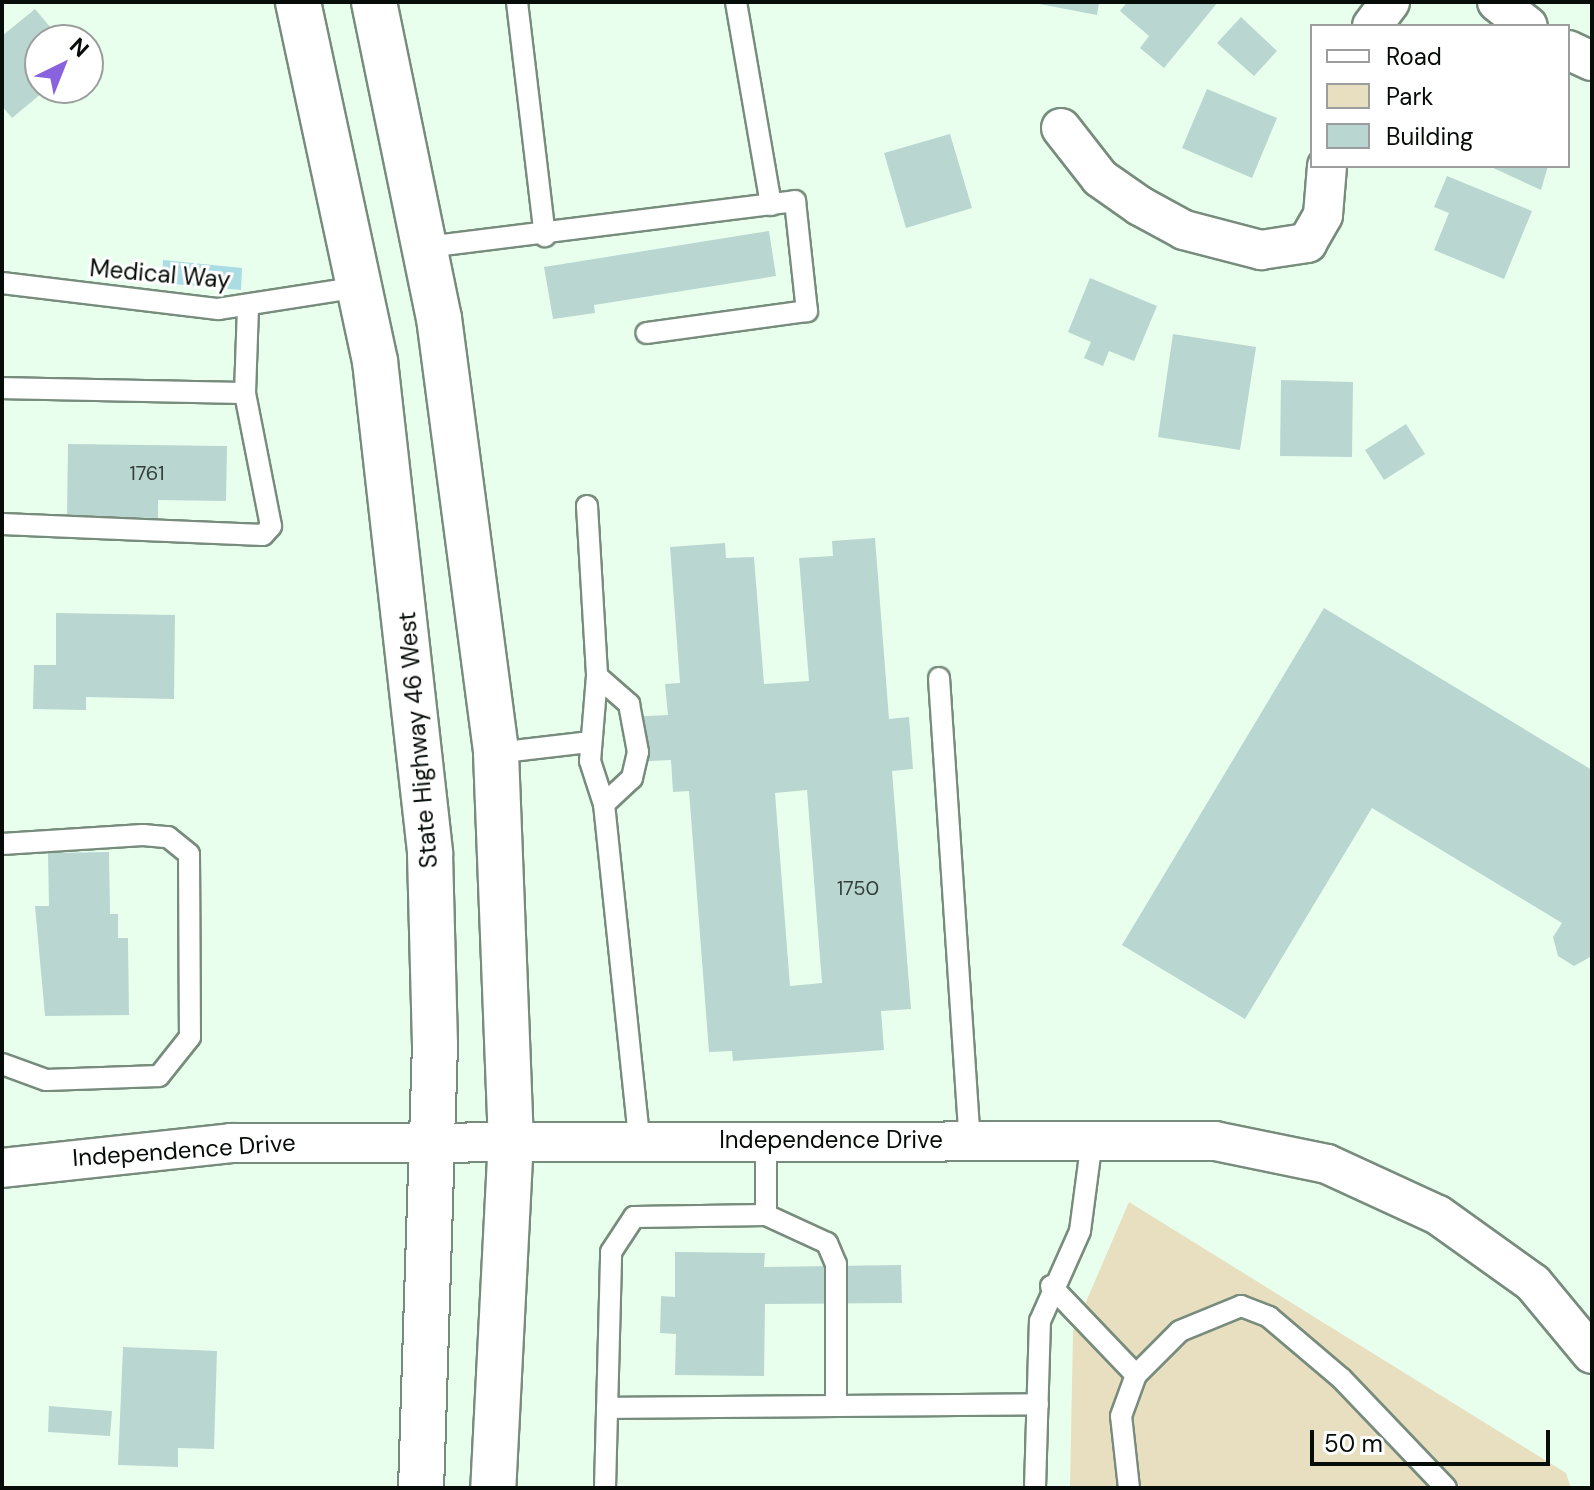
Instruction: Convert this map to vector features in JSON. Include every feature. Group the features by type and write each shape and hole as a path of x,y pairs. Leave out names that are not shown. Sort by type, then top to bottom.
{"main road":[{"name":"State Highway 46 West","path":"298,2 360,287 410,626 430,854 435,1044 428,1139 421,1488"},
{"path":"374,2 427,247 496,753 511,1138 493,1488"}],"street":[{"path":"1374,24 1390,2"},
{"path":"1497,2 1525,24"},
{"path":"1570,51 1592,61"},
{"path":"1061,128 1100,178 1140,206 1184,230 1261,250 1307,243 1323,215 1327,168"},
{"name":"Independence Drive","path":"2,1168 151,1147 428,1139 1092,1140 1262,1148 1383,1185 1438,1215 1533,1283 1592,1354"}],"lane":[{"path":"517,2 545,236"},
{"path":"736,2 771,205"},
{"path":"427,247 545,236 795,201 807,311 646,333"},
{"name":"Medical Way","path":"2,283 188,307 248,307 360,287"},
{"path":"2,524 263,535 271,526 245,393 248,307"},
{"path":"2,388 245,393"},
{"path":"587,506 597,676 589,742 604,804 639,1139"},
{"path":"597,676 629,704 638,752 632,778 604,804"},
{"path":"939,678 970,1141"},
{"path":"496,753 589,742"},
{"path":"2,844 143,835 168,837 189,854 190,1037 159,1076 46,1080 2,1064"},
{"path":"766,1140 766,1215"},
{"path":"1035,1488 1040,1321 1051,1286 1080,1231 1092,1140"},
{"path":"605,1488 611,1252 625,1224 655,1212 766,1215 808,1229 835,1257 836,1406"},
{"path":"1051,1286 1136,1375"},
{"path":"1129,1488 1121,1416 1136,1375 1180,1331 1241,1306 1269,1317 1341,1378 1446,1488"},
{"path":"607,1408 1038,1404"}],"green space":[{"path":"1129,1202 1566,1473 1571,1488 1070,1488 1073,1332"}],"water":[{"path":"163,260 242,268 241,290 162,283"}],"building":[{"path":"1029,2 1099,2 1097,15"},
{"path":"1127,2 1218,2 1164,68 1140,48 1149,36 1120,11"},
{"path":"35,9 48,24 24,24 24,104 29,104 12,118 2,106 2,36"},
{"path":"1241,17 1277,51 1254,76 1217,43"},
{"path":"1207,89 1277,118 1252,178 1182,148"},
{"path":"950,134 972,208 906,228 884,153"},
{"path":"1493,168 1547,168 1541,190"},
{"path":"1447,176 1532,211 1504,279 1434,250 1449,213 1434,207"},
{"path":"769,231 776,276 594,305 595,313 553,319 544,267"},
{"path":"1090,278 1157,306 1134,361 1109,351 1103,366 1084,358 1091,342 1068,332"},
{"path":"1173,334 1256,347 1240,450 1158,437"},
{"path":"1281,380 1353,382 1352,457 1280,456"},
{"path":"1406,424 1425,454 1384,480 1365,450"},
{"path":"68,444 227,446 226,501 158,500 158,518 67,516"},
{"path":"875,538 889,719 909,717 913,769 892,771 911,1009 881,1011 884,1050 733,1061 732,1051 709,1052 689,791 673,792 671,760 630,762 627,717 668,715 665,684 680,683 670,547 725,543 726,558 754,557 764,684 809,681 799,558 833,556 832,541","holes":["807,790 822,983 790,986 775,793"]},
{"path":"1324,608 1592,770 1592,956 1574,966 1558,956 1553,937 1562,923 1372,808 1245,1019 1122,945"},
{"path":"56,613 175,615 174,699 86,697 86,710 33,709 34,665 56,665"},
{"path":"109,852 110,914 118,914 118,938 128,938 129,1015 45,1016 35,906 49,906 48,853"},
{"path":"675,1252 765,1253 764,1267 901,1265 902,1303 765,1304 764,1376 675,1375 676,1334 660,1333 661,1296 675,1297"},
{"path":"123,1347 217,1351 214,1449 178,1448 178,1467 118,1465"},
{"path":"49,1406 112,1411 110,1436 48,1432"}]}
